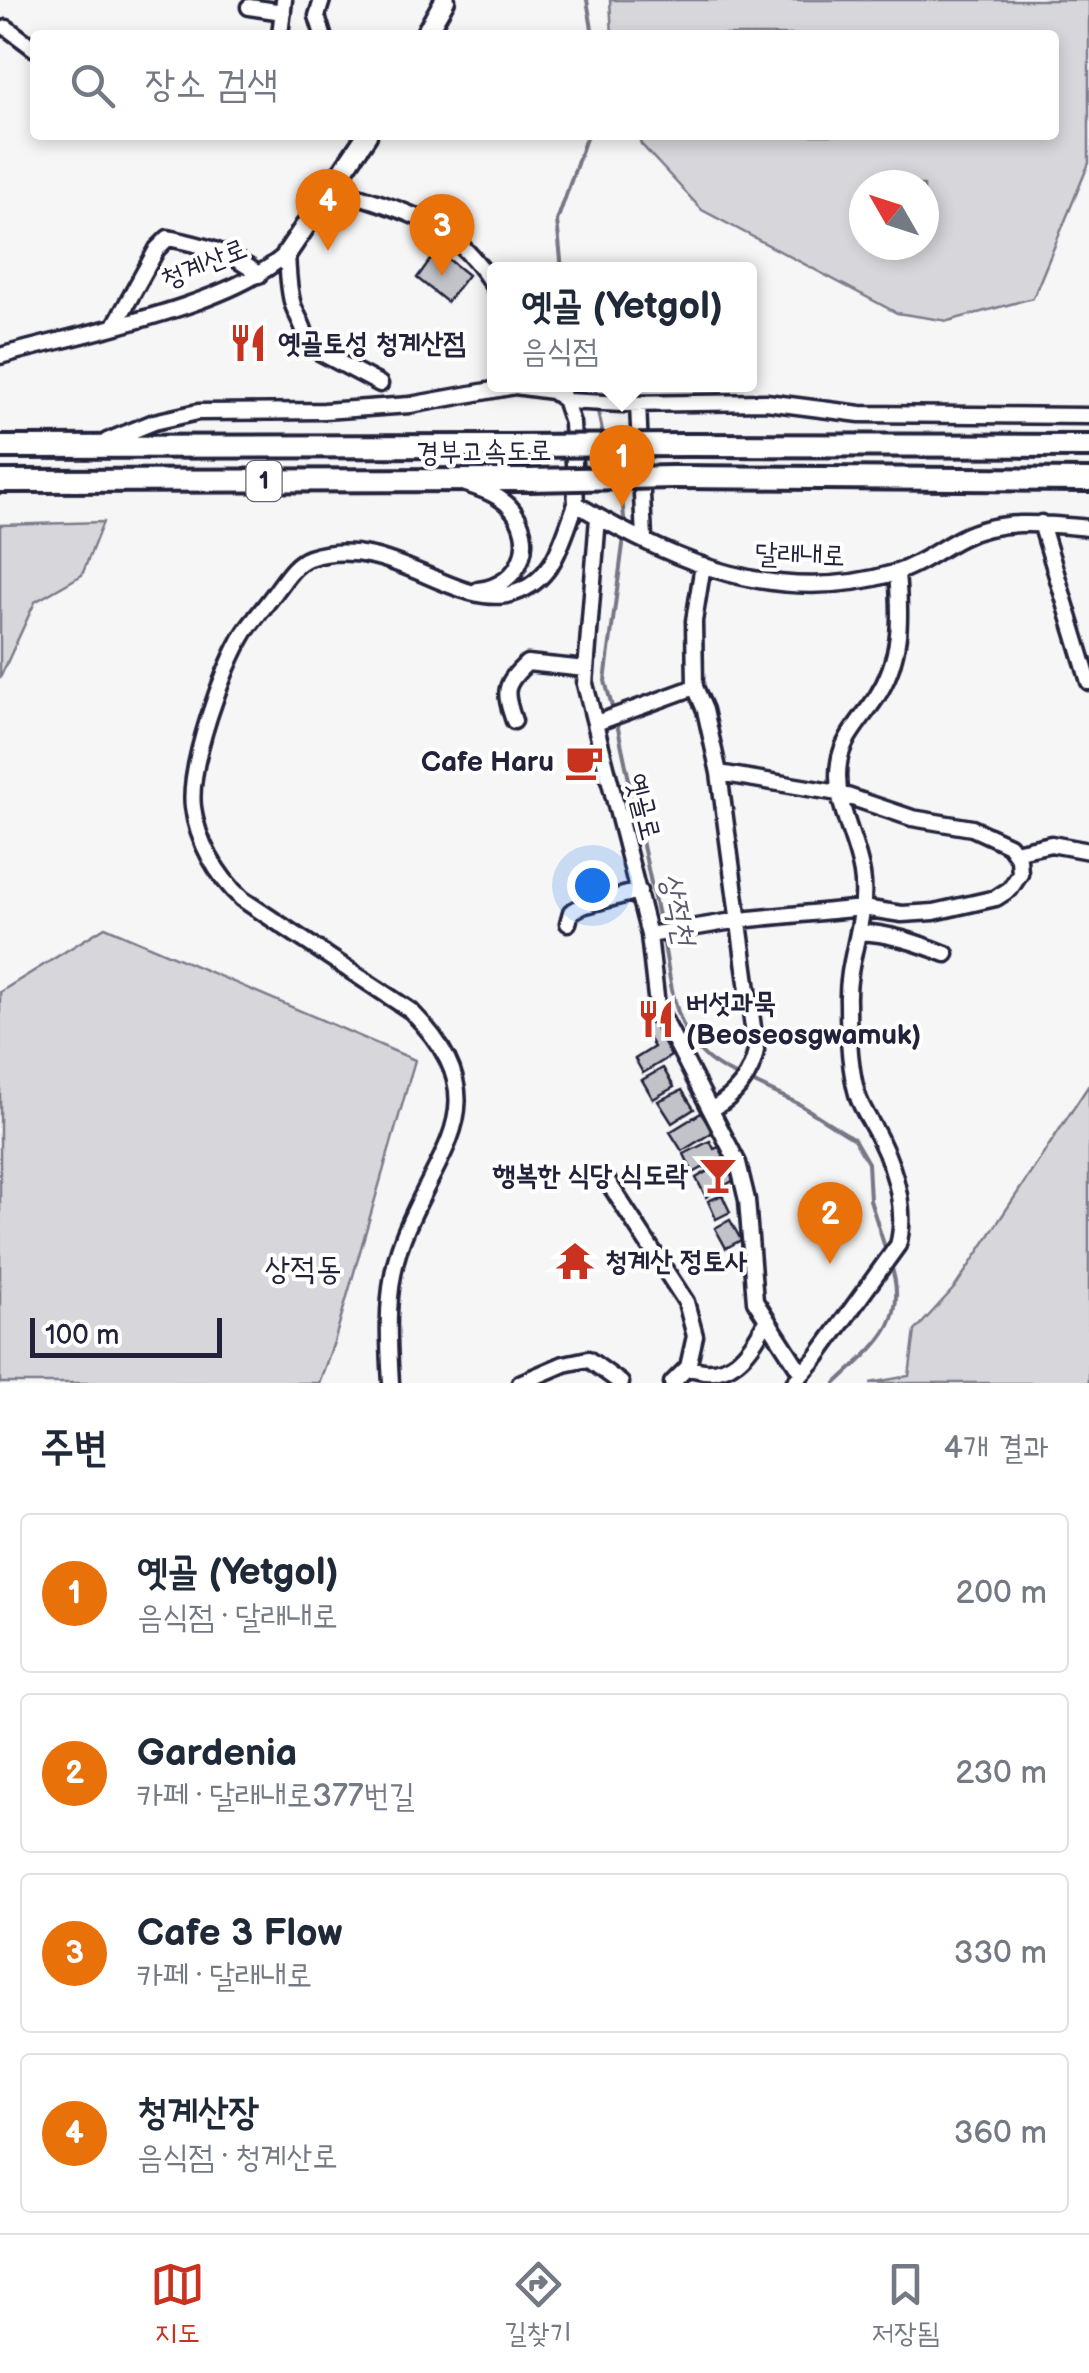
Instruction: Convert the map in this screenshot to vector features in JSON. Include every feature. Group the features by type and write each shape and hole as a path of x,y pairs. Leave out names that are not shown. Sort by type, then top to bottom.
{"highway":[{"name":"경부고속도로","path":"0,447 1089,446"},
{"name":"경부고속도로","path":"0,481 674,477 1089,480"}],"main road":[{"path":"428,30 445,0"},
{"name":"청계산로","path":"287,253 364,140"}],"street":[{"path":"320,30 316,16 322,0"},
{"path":"249,8 284,6"},
{"path":"7,28 30,46"},
{"path":"334,188 414,214 442,230 467,248 487,277"},
{"path":"115,324 150,260 168,238 224,251 259,275"},
{"path":"287,253 288,284 293,306 307,333 306,344 380,384"},
{"name":"청계산로","path":"0,356 202,300 259,275 287,253"},
{"path":"84,448 154,422 198,412 410,406 487,391"},
{"path":"554,392 568,401 630,404 766,402 860,414 1089,416"},
{"path":"390,1383 390,1288 402,1240 455,1125 457,1088 451,1061 411,1011 242,899 222,881 193,805 199,755 225,670 245,633 291,571 306,559 363,552 494,598 536,585 548,570 576,504 572,423 564,392"},
{"path":"630,404 639,537"},
{"path":"445,480 479,488 499,498 509,506 523,532 522,557 506,582 491,589 457,587"},
{"name":"달래내로","path":"576,504 639,537 730,576 784,585 848,584 897,572 966,536 999,527 1041,523 1089,528"},
{"name":"옛골로","path":"604,520 585,684 601,721 649,935 657,1006 738,1163 747,1200 755,1301 798,1379"},
{"path":"1041,523 1089,682"},
{"path":"702,565 694,622 694,687 705,710 719,773 756,1050 752,1067 739,1087 712,1109"},
{"path":"798,1379 898,1245 904,1226 883,1144 857,1093 848,1002 850,967 862,908 862,874 838,793 843,744 886,682 899,644 897,572"},
{"path":"514,721 505,694 512,676 527,663 586,670"},
{"path":"601,721 694,687"},
{"path":"649,935 738,920 862,908 915,914 996,898 1010,889 1020,874 1016,852 1002,840 972,828 912,818 838,793 719,773"},
{"path":"1016,852 1051,844 1089,852"},
{"path":"568,923 571,912 582,906 639,892"},
{"path":"858,932 905,940 946,954"},
{"path":"606,1180 686,1302 696,1336 688,1367 672,1383"},
{"path":"688,1367 709,1378 728,1376 741,1366 766,1321"},
{"path":"520,1383 588,1358 622,1383"}],"shaded area":[{"path":"610,0 1089,0 1089,163 1033,298 948,321 897,313 702,210 640,140 1059,140 1059,30 612,30"},
{"path":"103,522 82,575 35,602 0,678 0,525"},
{"path":"105,927 415,1060 319,1383 0,1383 0,992"},
{"path":"1089,1085 1089,1383 870,1383 909,1376 915,1331 955,1287"}],"building":[{"path":"437,250 468,275 447,302 417,278"},
{"path":"652,1022 671,1056 643,1073 635,1059 654,1047 642,1028"},
{"path":"663,1068 674,1087 653,1099 642,1080"},
{"path":"682,1090 694,1109 672,1123 658,1101"},
{"path":"701,1113 713,1132 682,1151 670,1132"},
{"path":"710,1141 724,1156 693,1173 684,1154"},
{"path":"723,1162 734,1180 706,1197 696,1178"},
{"path":"722,1195 730,1212 716,1219 708,1201"},
{"path":"730,1220 741,1240 726,1248 715,1228"}],"waterway":[{"name":"상적천","path":"587,0 592,30"},
{"name":"상적천","path":"561,262 557,221 585,140"},
{"name":"상적천","path":"596,392 596,397"},
{"name":"상적천","path":"597,407 603,436"},
{"name":"상적천","path":"621,488 625,528"},
{"name":"상적천","path":"613,710 605,681 624,537"},
{"name":"상적천","path":"616,719 661,930"},
{"name":"상적천","path":"663,939 675,1003 690,1039 719,1067 741,1077"},
{"name":"상적천","path":"750,1081 799,1104 854,1139 868,1163 870,1200 887,1254"},
{"name":"상적천","path":"836,1383 876,1344 893,1317 896,1301 890,1262"}],"place":[{"name":"청계산장","path":"328,251"},
{"name":"Cafe 3 Flow","path":"442,276"},
{"name":"옛골토성 청계산점","path":"248,343"},
{"name":"옛골 (Yetgol)","path":"622,507"},
{"name":"Cafe Haru","path":"584,762"},
{"name":"버섯과묵 (Beoseosgwamuk)","path":"656,1019"},
{"name":"행복한 식당 식도락","path":"718,1175"},
{"name":"청계산 정토사","path":"575,1261"},
{"name":"Gardenia","path":"830,1264"}],"district":[{"name":"상적동","path":"303,1269"}]}
